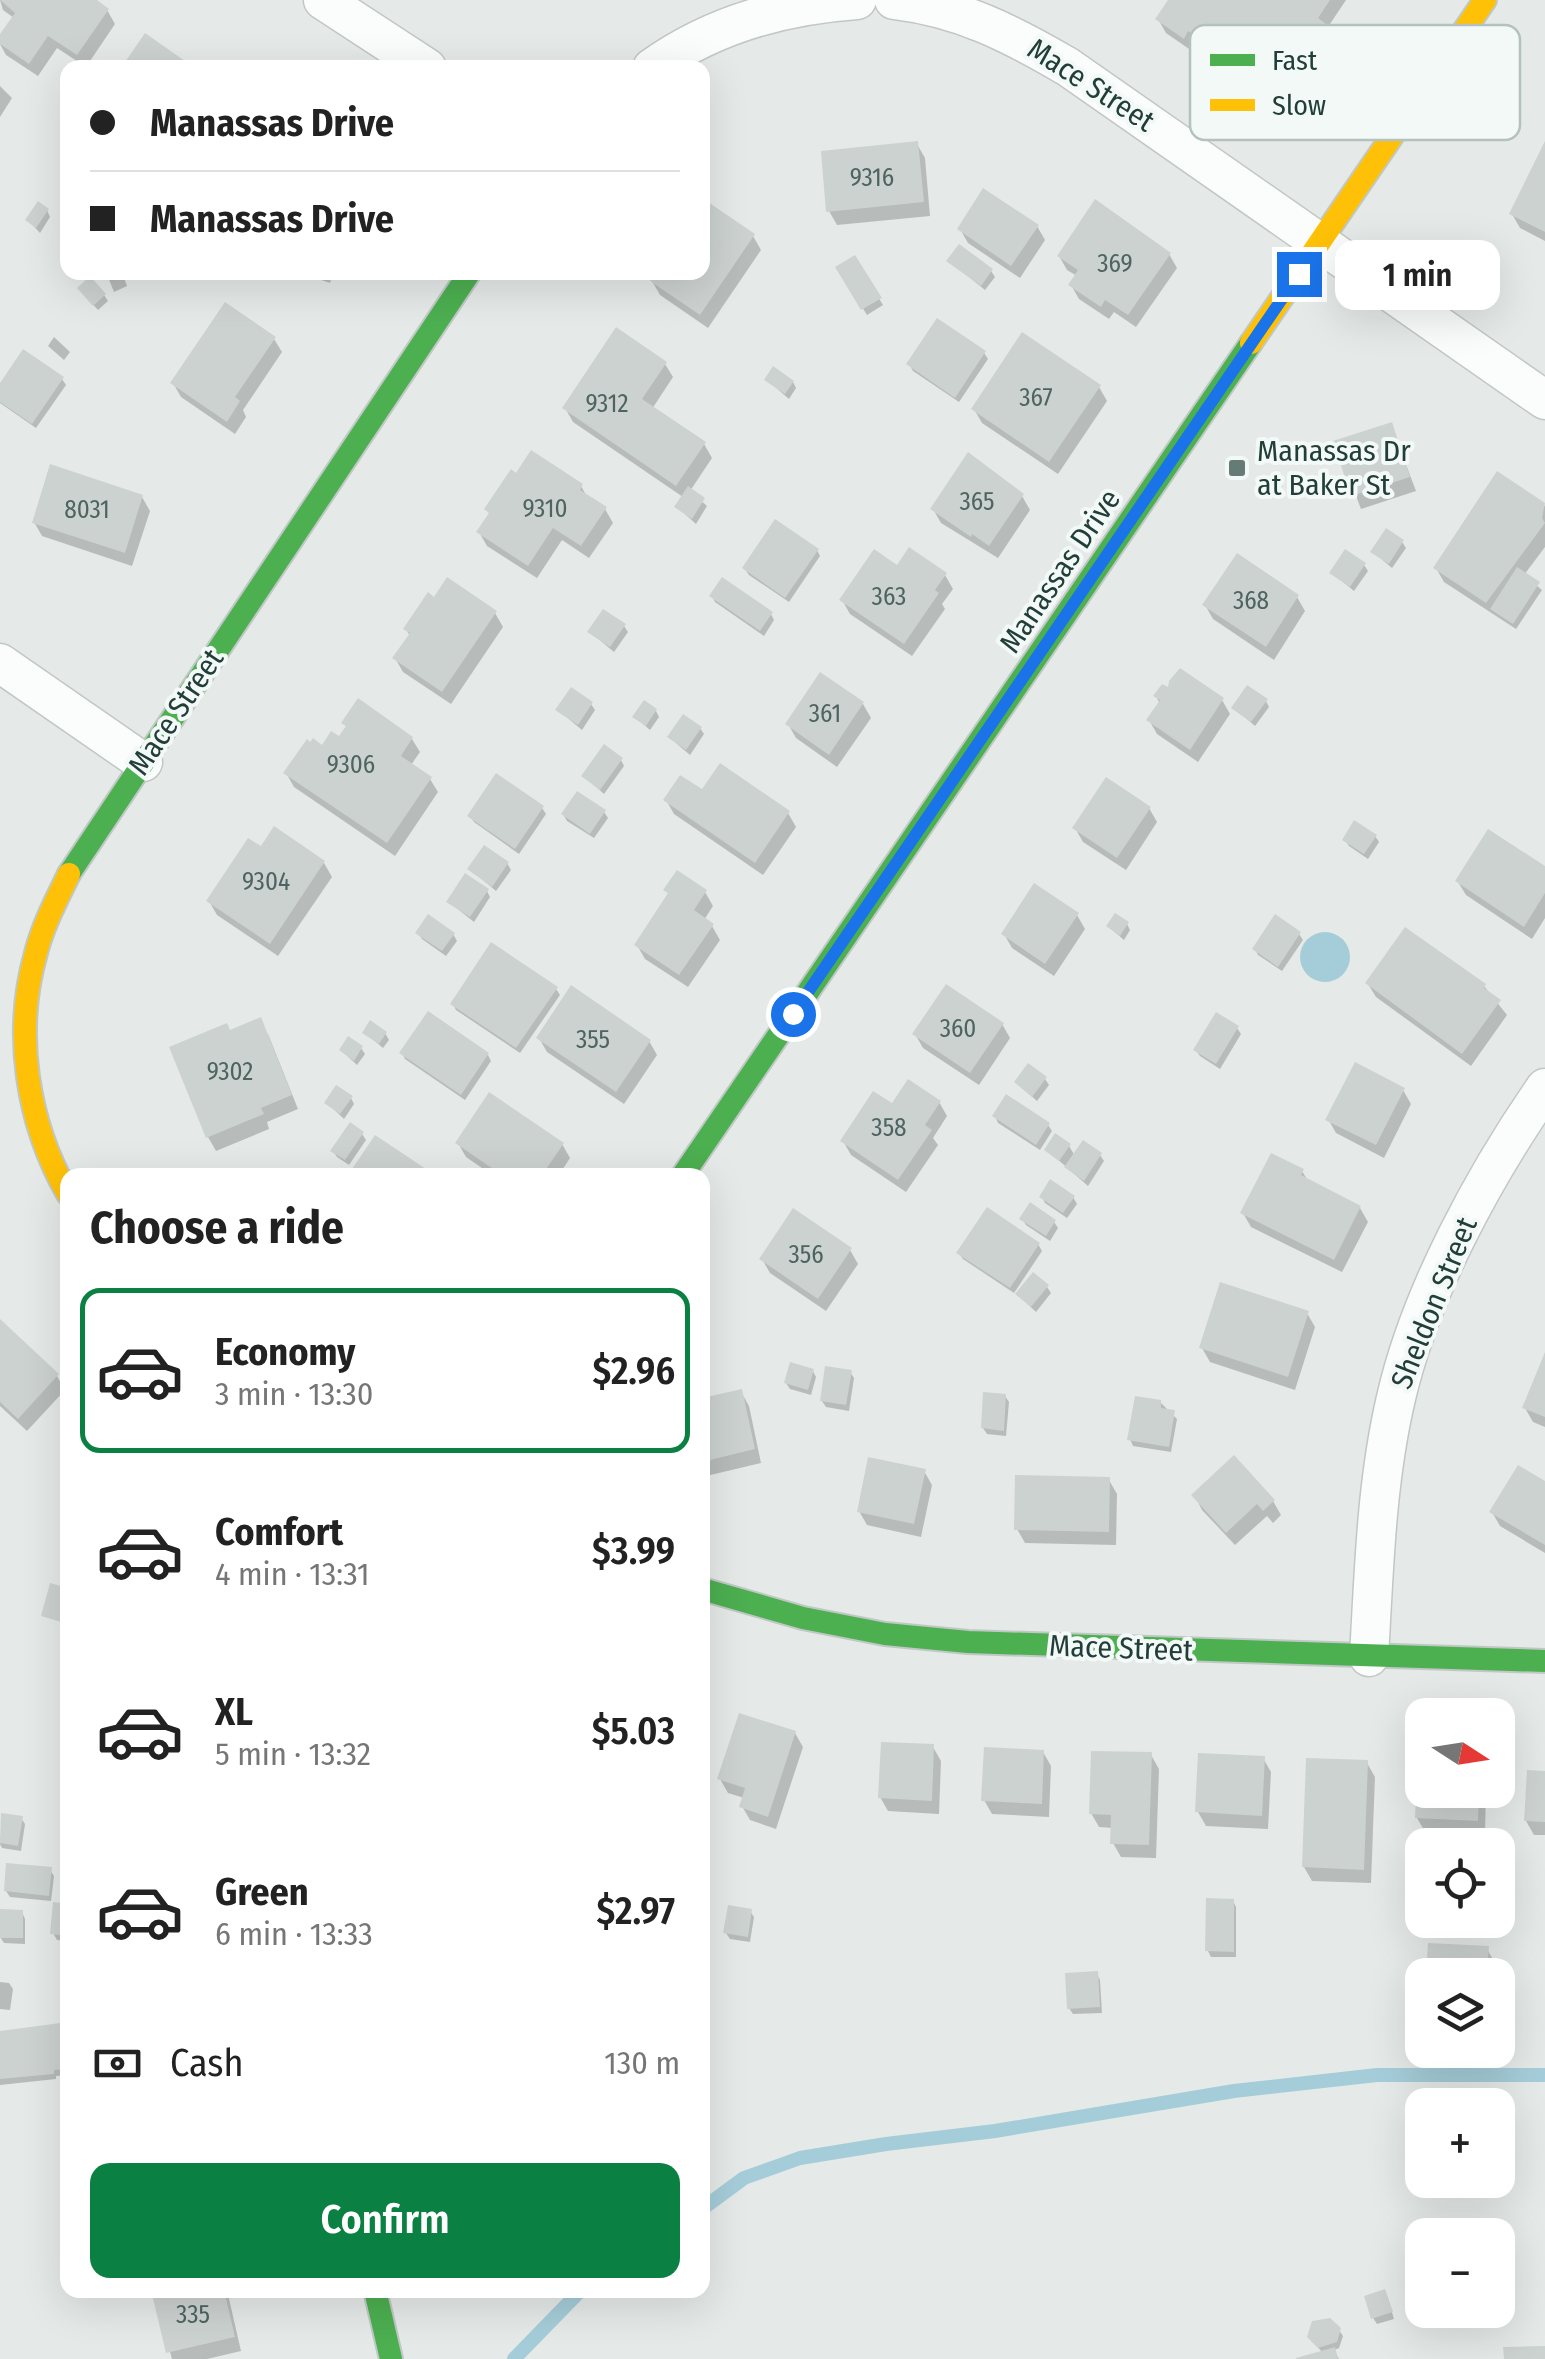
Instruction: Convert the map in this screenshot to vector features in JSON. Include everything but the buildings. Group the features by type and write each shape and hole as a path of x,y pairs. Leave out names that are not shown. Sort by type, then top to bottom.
{"street":[{"path":"323,0 415,60"},
{"path":"663,60 713,32 762,15 857,0"},
{"name":"Mace Street","path":"894,0 958,13 1004,30 1068,66 1545,400"},
{"name":"Manassas Drive","path":"1468,25 1485,0"},
{"name":"Manassas Drive","path":"688,1168 1390,140"},
{"name":"Mace Street","path":"60,1176 37,1124 26,1064 26,1004 42,933 72,867 465,280"},
{"path":"0,664 142,762"},
{"name":"Sheldon Street","path":"1369,1657 1378,1515 1396,1398 1414,1338 1463,1222 1515,1131 1545,1088"},
{"name":"Mace Street","path":"710,1590 802,1618 885,1634 968,1642 1545,1661"},
{"path":"376,2298 392,2359"}],"water":[{"path":"1325,932 1343,939 1350,957 1343,975 1325,982 1307,975 1300,957 1307,939"}],"waterway":[{"path":"710,2203 744,2178 800,2158 886,2144 995,2131 1234,2091 1377,2075 1545,2075"},
{"path":"514,2359 573,2298"}],"traffic: fast":[{"path":"69,874 465,280"},
{"path":"688,1168 1251,343"},
{"path":"710,1591 803,1618 885,1634 968,1642 1545,1661"},
{"path":"377,2298 391,2359"}],"traffic: slow":[{"path":"1468,25 1485,0"},
{"path":"1251,343 1389,140"},
{"path":"60,1179 34,1108 25,1046 29,983 36,953 69,874"}],"place":[{"name":"Manassas Dr at Baker St","path":"1237,468"}],"route":[{"path":"793,1014 1299,274"}]}
